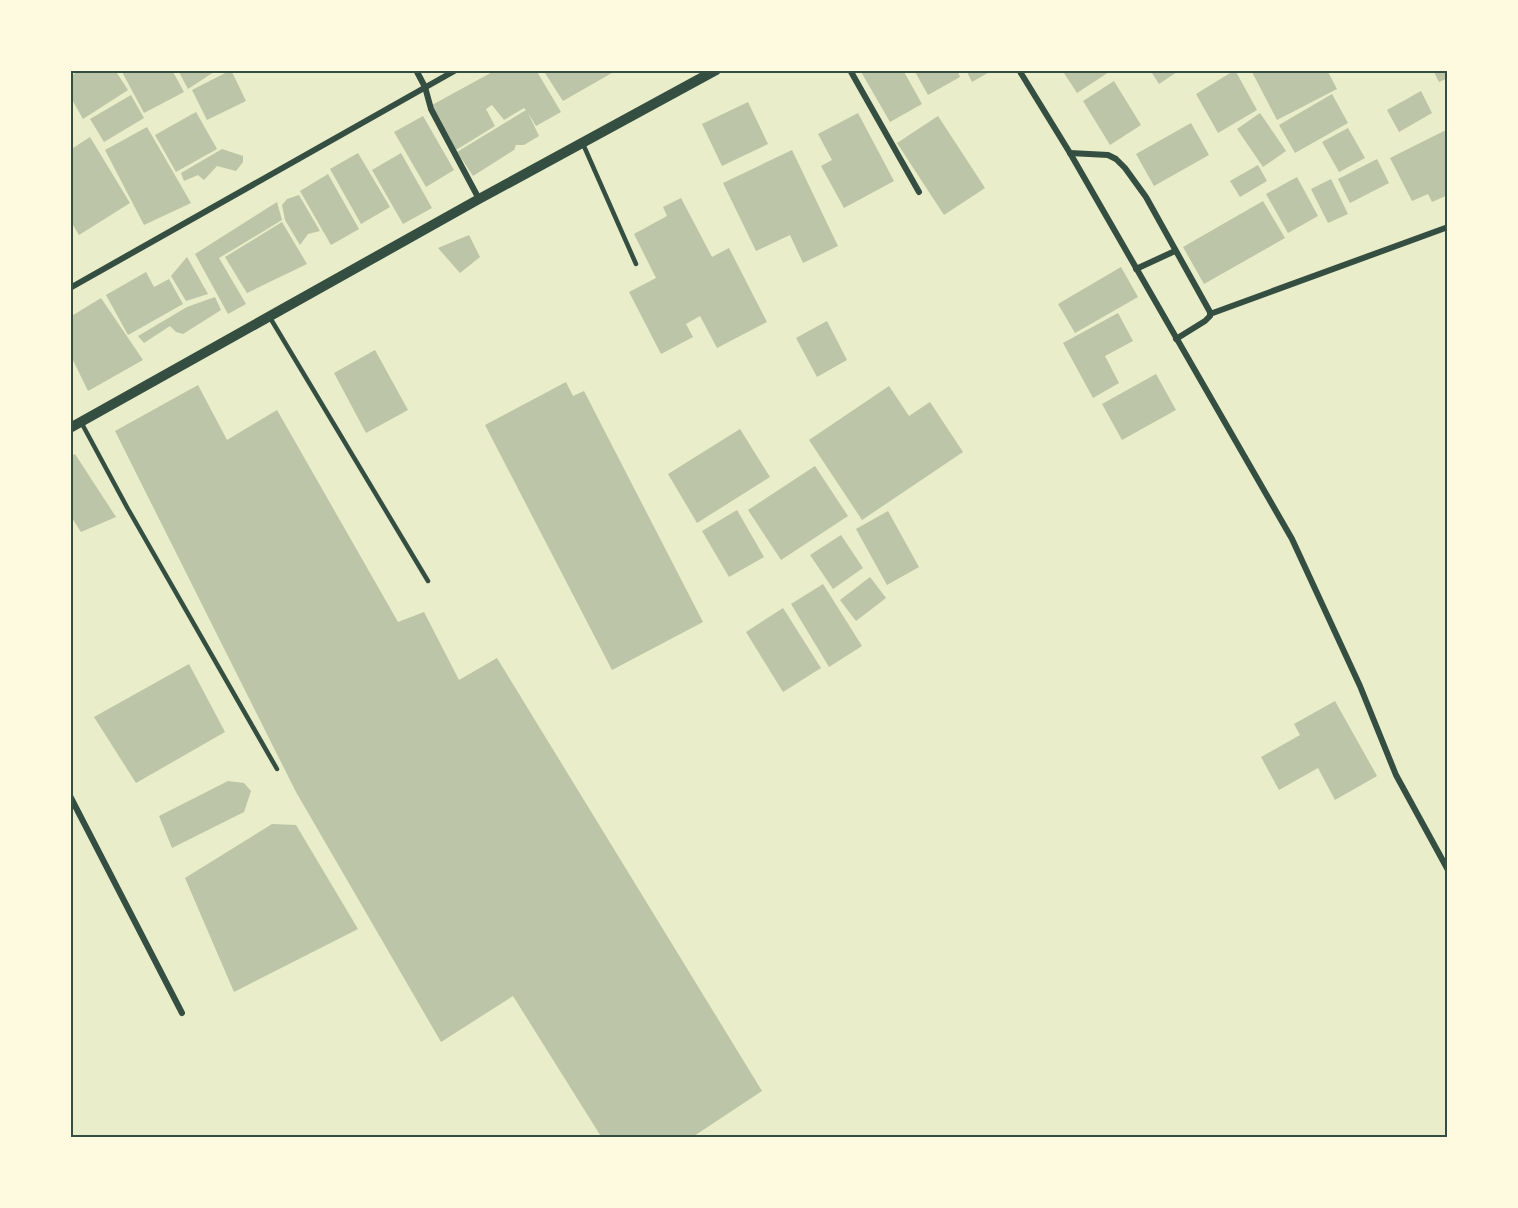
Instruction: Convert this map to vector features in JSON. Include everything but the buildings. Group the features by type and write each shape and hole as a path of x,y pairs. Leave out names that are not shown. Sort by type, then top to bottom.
{"street":[{"path":"416,70 425,87 431,109 479,198"},
{"path":"70,288 456,70"},
{"path":"70,428 479,198 583,144 716,70"},
{"path":"850,70 919,192"},
{"path":"1019,70 1070,153 1292,538 1360,686 1396,775 1448,870"},
{"path":"1070,153 1108,155 1119,161 1141,189 1210,314"},
{"path":"1176,339 1205,321 1210,314 1448,227"},
{"path":"1136,269 1175,251"},
{"path":"70,796 182,1013"}],"lane":[{"path":"583,144 636,264"},
{"path":"269,316 428,581"},
{"path":"81,422 128,509 277,769"}]}
